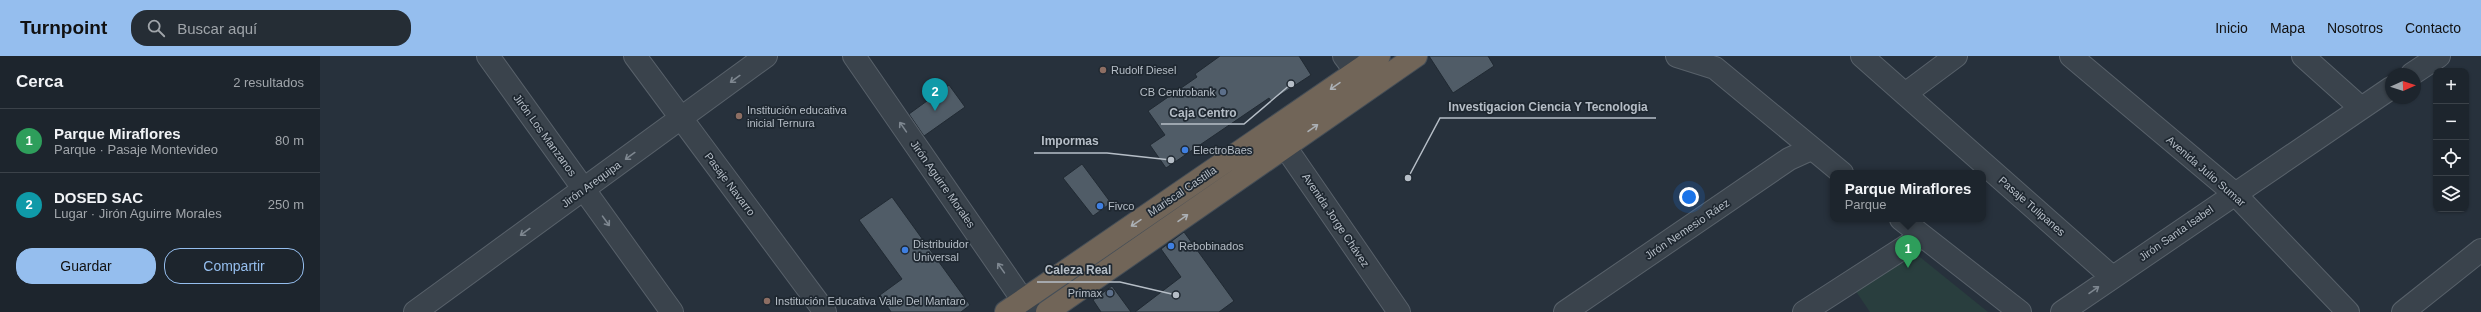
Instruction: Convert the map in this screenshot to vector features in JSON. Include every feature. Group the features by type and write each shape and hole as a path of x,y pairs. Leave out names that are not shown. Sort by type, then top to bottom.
{"highway":[{"name":"Mariscal Castilla","path":"1020,308 1273,129 1350,64 1379,56"},
{"name":"Mariscal Castilla","path":"1047,312 1416,56"}],"street":[{"name":"Jirón Los Manzanos","path":"488,56 672,312"},
{"name":"Pasaje Navarro","path":"635,56 825,312"},
{"name":"Jirón Arequipa","path":"415,312 766,56"},
{"name":"Jirón Aguirre Morales","path":"854,56 1020,308"},
{"path":"1677,56 1715,68 1838,170"},
{"name":"Pasaje Tulipanes","path":"1862,56 2112,277"},
{"path":"1905,94 1956,56"},
{"name":"Avenida Julio Sumar","path":"2071,56 2234,193 2348,312"},
{"path":"2303,56 2360,108"},
{"path":"2421,68 2439,56"},
{"name":"Jirón Santa Isabel","path":"2062,312 2234,193 2385,92"},
{"name":"Avenida Jorge Chávez","path":"1273,129 1399,312"},
{"name":"Jirón Nemesio Ráez","path":"1565,312 1789,159 1811,149"},
{"path":"1905,222 2020,312"},
{"path":"1804,312 1922,236"},
{"path":"2403,312 2481,250"}],"green space":[{"path":"1910,249 1988,312 1870,312 1853,287"}],"building":[{"path":"1220,56 1299,56 1311,75 1271,101 1269,98 1166,168 1150,145 1165,135 1148,111 1197,77 1195,74"},
{"path":"1429,56 1488,56 1494,66 1453,93"},
{"path":"949,85 965,107 924,136 909,114"},
{"path":"1082,164 1111,203 1093,216 1063,178"},
{"name":"Distribuidor Universal","path":"892,197 970,305 961,312 891,312 880,295 902,279 859,220"},
{"path":"1184,232 1234,301 1219,312 1135,312 1181,277 1161,249"},
{"name":"Primax","path":"1112,286 1131,312 1101,312 1093,300"}],"place":[{"name":"Rudolf Diesel","path":"1103,70"},
{"name":"Caja Centro","path":"1291,84"},
{"name":"CB Centrobank","path":"1223,92"},
{"name":"DOSED SAC","path":"935,111"},
{"name":"Institución educativa inicial Ternura","path":"739,116"},
{"name":"ElectroBaes","path":"1185,150"},
{"name":"Impormas","path":"1171,160"},
{"name":"Investigacion Ciencia Y Tecnologia","path":"1408,178"},
{"name":"Fivco","path":"1100,206"},
{"name":"Rebobinados","path":"1171,246"},
{"name":"Distribuidor Universal","path":"905,250"},
{"name":"Parque Miraflores","path":"1908,268"},
{"name":"Primax","path":"1110,293"},
{"name":"Caleza Real","path":"1176,295"},
{"name":"Institución Educativa Valle Del Mantaro","path":"767,301"}]}
